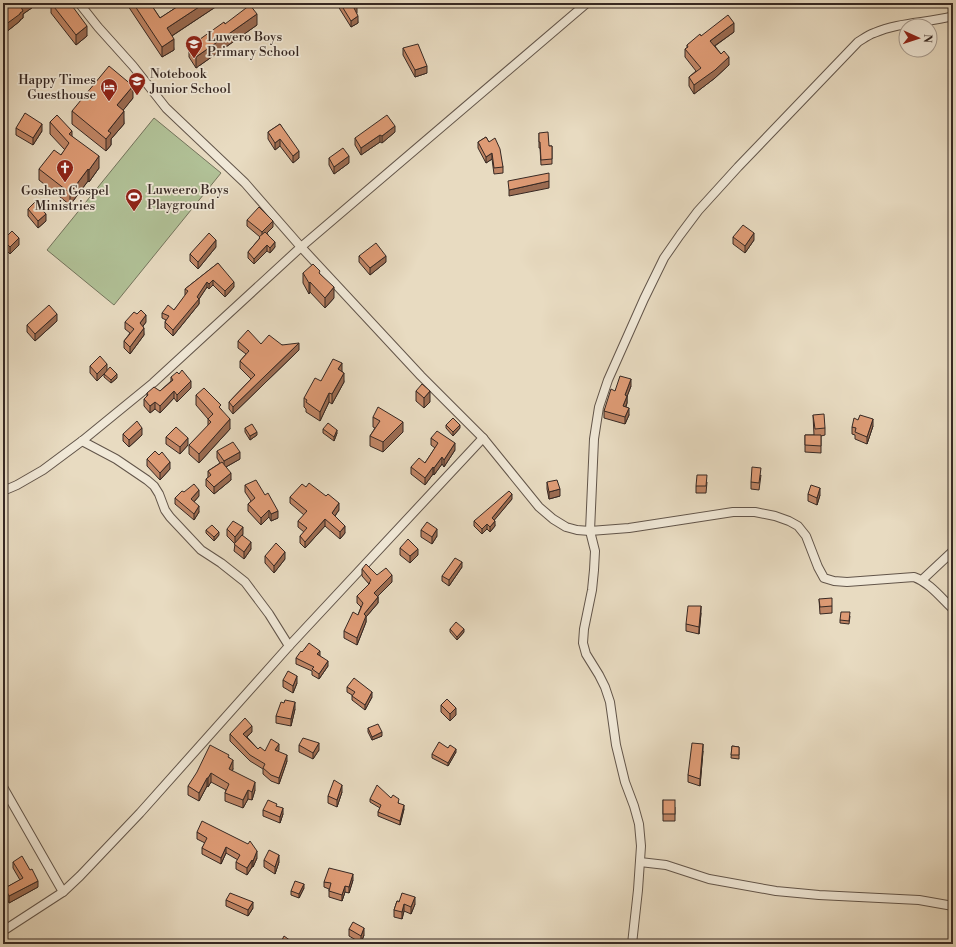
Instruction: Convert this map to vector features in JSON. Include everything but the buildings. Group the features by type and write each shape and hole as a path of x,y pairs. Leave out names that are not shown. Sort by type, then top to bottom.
{"street":[{"path":"79,3 133,66 166,108 245,183 301,247 421,376 483,438 539,507 553,519 566,527 590,532 629,528 733,512 755,512 775,516 798,526 806,536 818,568 824,578 834,581 847,582 914,577 922,580 931,587 953,609"},
{"path":"3,491 43,470 82,441 153,383 301,247 587,3"},
{"path":"632,944 641,846 639,824 625,782 616,745 610,702 599,675 586,654 583,643 594,570 595,551 590,532 594,439 599,407 608,380 664,258 698,211 733,173 858,42 873,33 889,28 908,23 943,19 953,16"},
{"path":"3,931 63,892 80,876 140,813 289,646 483,438"},
{"path":"82,441 116,459 154,486 159,494 165,510 170,517 201,550 221,563 245,582 270,614 289,646"},
{"path":"922,580 953,551"},
{"path":"3,787 63,892"},
{"path":"640,862 666,866 709,879 776,891 819,895 919,900 953,906"}],"green space":[{"name":"Luweero Boys Playground","path":"154,118 221,173 114,305 47,250"}],"place":[{"name":"Luwero Boys Primary School","path":"194,59"},
{"name":"Notebook Junior School","path":"137,96"},
{"name":"Happy Times Guesthouse","path":"109,102"},
{"name":"Goshen Gospel Ministries","path":"65,183"},
{"name":"Luweero Boys Playground","path":"134,212"}]}
